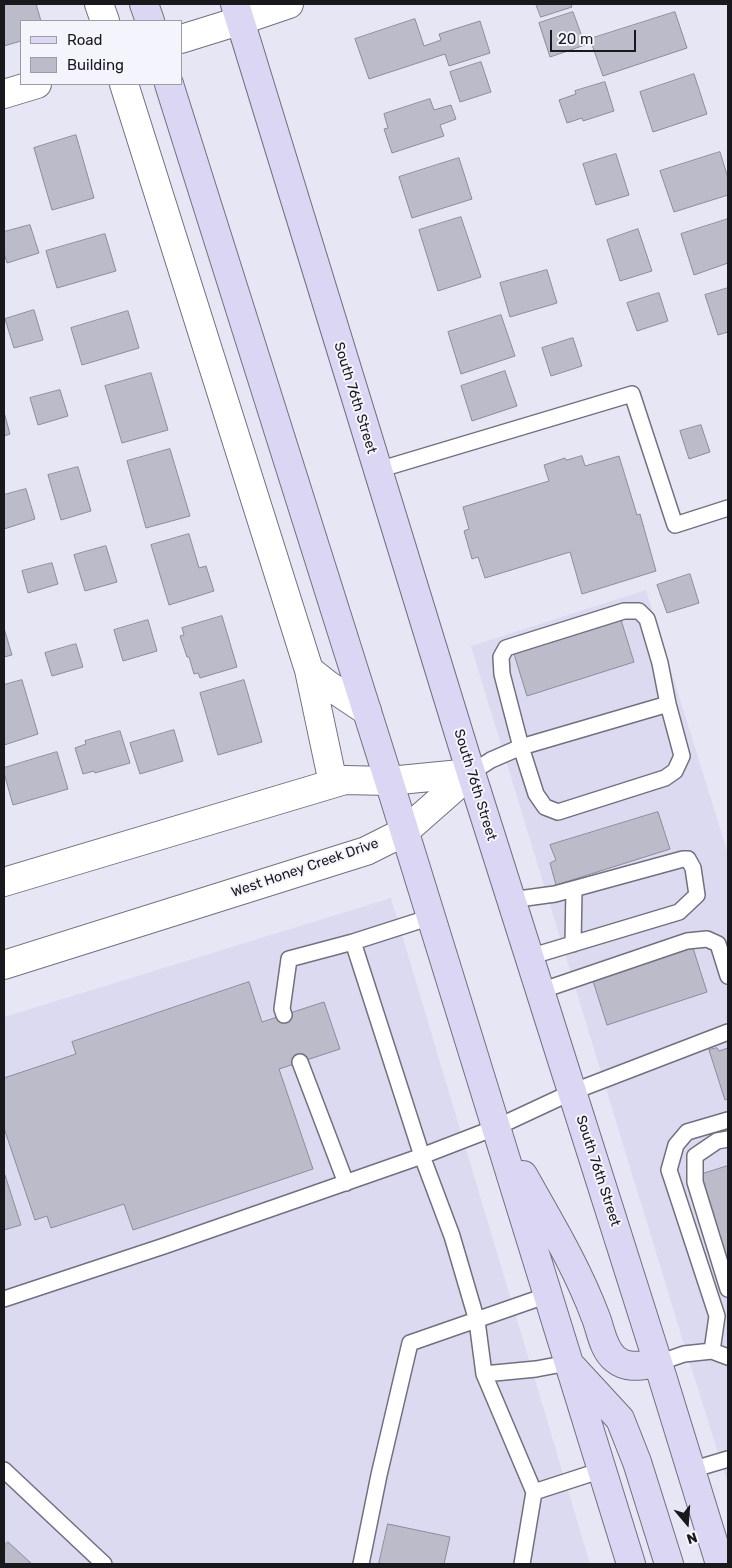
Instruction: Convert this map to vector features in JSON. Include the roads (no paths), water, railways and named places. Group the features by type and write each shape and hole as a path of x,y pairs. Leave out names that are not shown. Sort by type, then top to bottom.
{"main road":[{"path":"144,4 150,20"},
{"name":"South 76th Street","path":"237,13 471,773 720,1564"},
{"path":"169,85 389,781 631,1564"},
{"path":"497,1127 573,1266 589,1299 605,1346 614,1358 633,1367 658,1363"},
{"path":"568,1363 620,1419 637,1462 669,1564"}],"street":[{"path":"99,4 105,20"},
{"path":"182,39 237,13 283,5"},
{"path":"4,94 34,85"},
{"path":"124,85 309,670 332,783"},
{"path":"309,670 328,686 367,711"},
{"path":"4,882 332,783 345,780 389,781 471,773"},
{"name":"West Honey Creek Drive","path":"4,965 366,851 404,832 471,773"}],"lane":[{"path":"378,470 632,394 675,526 728,508"},
{"path":"624,611 639,611 647,619 660,663 668,704 682,756 675,771 665,778 558,812 545,807 536,794 521,747 502,674 501,657 506,648 624,611"},
{"path":"471,773 491,760 521,747 668,704"},
{"path":"511,900 555,894 688,859 693,868 697,895 679,912 530,957"},
{"path":"573,944 574,889"},
{"path":"284,1015 282,1009 289,959 353,942 431,917"},
{"path":"540,991 687,941 707,938 718,944 728,976"},
{"path":"353,942 422,1156 452,1236 477,1321 484,1374 534,1492 522,1564"},
{"path":"4,1300 422,1156 497,1127 572,1092 728,1032"},
{"path":"300,1062 346,1183"},
{"path":"712,1351 717,1316 669,1170 676,1145 687,1132 728,1120"},
{"path":"728,1139 718,1140 695,1156 695,1182 728,1289"},
{"path":"361,1564 379,1475 410,1343 548,1295"},
{"path":"658,1363 684,1354 712,1351 728,1357"},
{"path":"484,1374 536,1369 568,1363"},
{"path":"691,1470 728,1458"},
{"path":"4,1470 104,1564"},
{"path":"534,1492 602,1470"}]}
